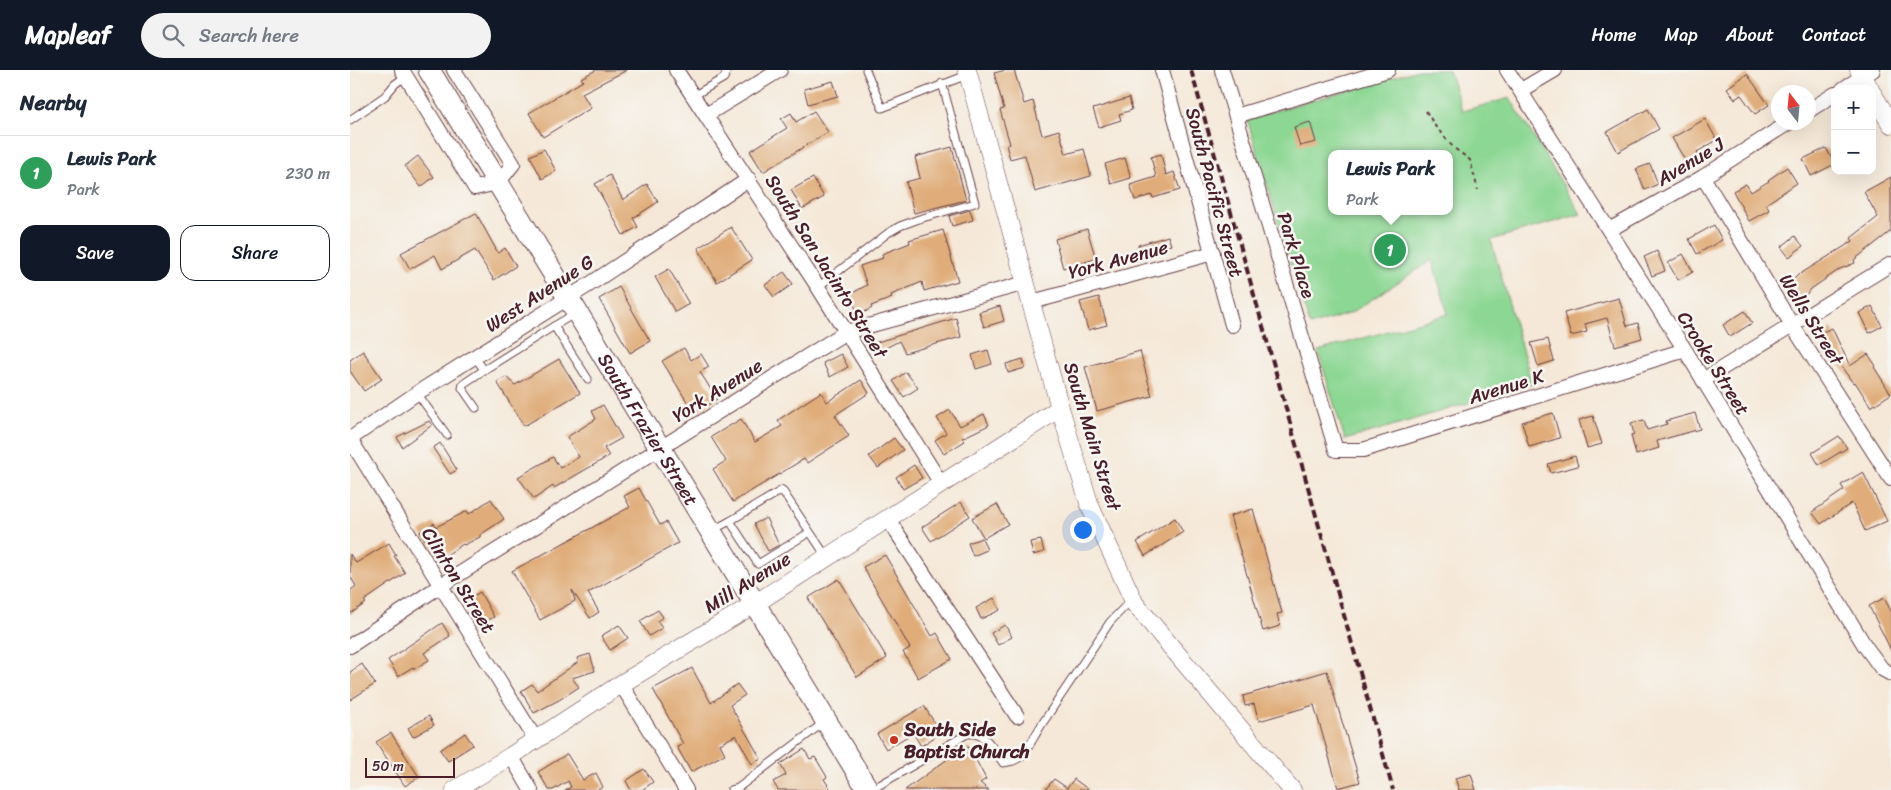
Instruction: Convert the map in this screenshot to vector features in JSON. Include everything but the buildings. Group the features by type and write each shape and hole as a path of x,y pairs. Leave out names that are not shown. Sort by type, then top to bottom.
{"main road":[{"name":"South Frazier Street","path":"429,70 574,304 659,448 756,603 869,790"}],"street":[{"path":"404,73 474,188 498,183 513,164 454,70"},
{"name":"South San Jacinto Street","path":"676,70 749,179 942,485"},
{"path":"706,115 780,70"},
{"name":"South Pacific Street","path":"1162,70 1232,324"},
{"name":"Park Place","path":"1222,70 1336,450"},
{"path":"1236,116 1388,70"},
{"name":"Crooke Street","path":"1507,70 1685,350 1864,646 1882,669 1891,674"},
{"path":"1521,90 1555,70"},
{"name":"South Main Street","path":"967,72 1060,408 1090,506 1132,599 1292,790"},
{"path":"1850,85 1866,76"},
{"path":"1816,106 1831,97"},
{"path":"1876,100 1891,124"},
{"name":"Avenue J","path":"1609,230 1703,177 1777,130"},
{"name":"Wells Street","path":"1703,177 1792,325 1891,479"},
{"name":"West Avenue G","path":"350,439 474,357 574,304 749,179"},
{"name":"York Avenue","path":"1032,302 1213,253"},
{"path":"1703,380 1891,264"},
{"name":"York Avenue","path":"350,646 440,586 846,332 1026,283"},
{"name":"Avenue K","path":"1336,450 1363,450 1685,350"},
{"name":"Mill Avenue","path":"455,790 621,684 756,603 1060,408"},
{"name":"Clinton Street","path":"350,439 536,740"},
{"path":"888,519 1017,716"},
{"path":"621,684 686,790"},
{"path":"511,756 532,790"}],"lane":[{"path":"693,96 724,78 726,70"},
{"path":"866,70 882,108 967,72"},
{"path":"350,120 385,96 404,73"},
{"path":"818,287 888,233 900,226 975,203 942,84"},
{"path":"476,408 462,388 463,384 554,326 574,304"},
{"path":"554,326 588,379"},
{"path":"474,357 484,370"},
{"path":"417,393 447,435"},
{"path":"710,532 782,490 827,556"},
{"path":"730,521 758,564 810,532"},
{"path":"869,790 967,734 974,733 984,736 1002,763 1013,762 1023,756 1110,622 1132,599"},
{"path":"731,790 738,788 826,721"}],"path":[{"path":"1426,112 1454,148 1470,160 1478,190"}],"green space":[{"path":"1418,70 1449,70 1462,111 1510,98 1581,214 1491,240 1532,384 1345,440 1318,351 1448,314 1432,260 1351,313 1310,326 1247,119"}],"railway":[{"path":"1191,70 1393,790"}],"place":[{"name":"Lewis Park","path":"1390,250"},
{"name":"South Side Baptist Church","path":"894,740"}]}
